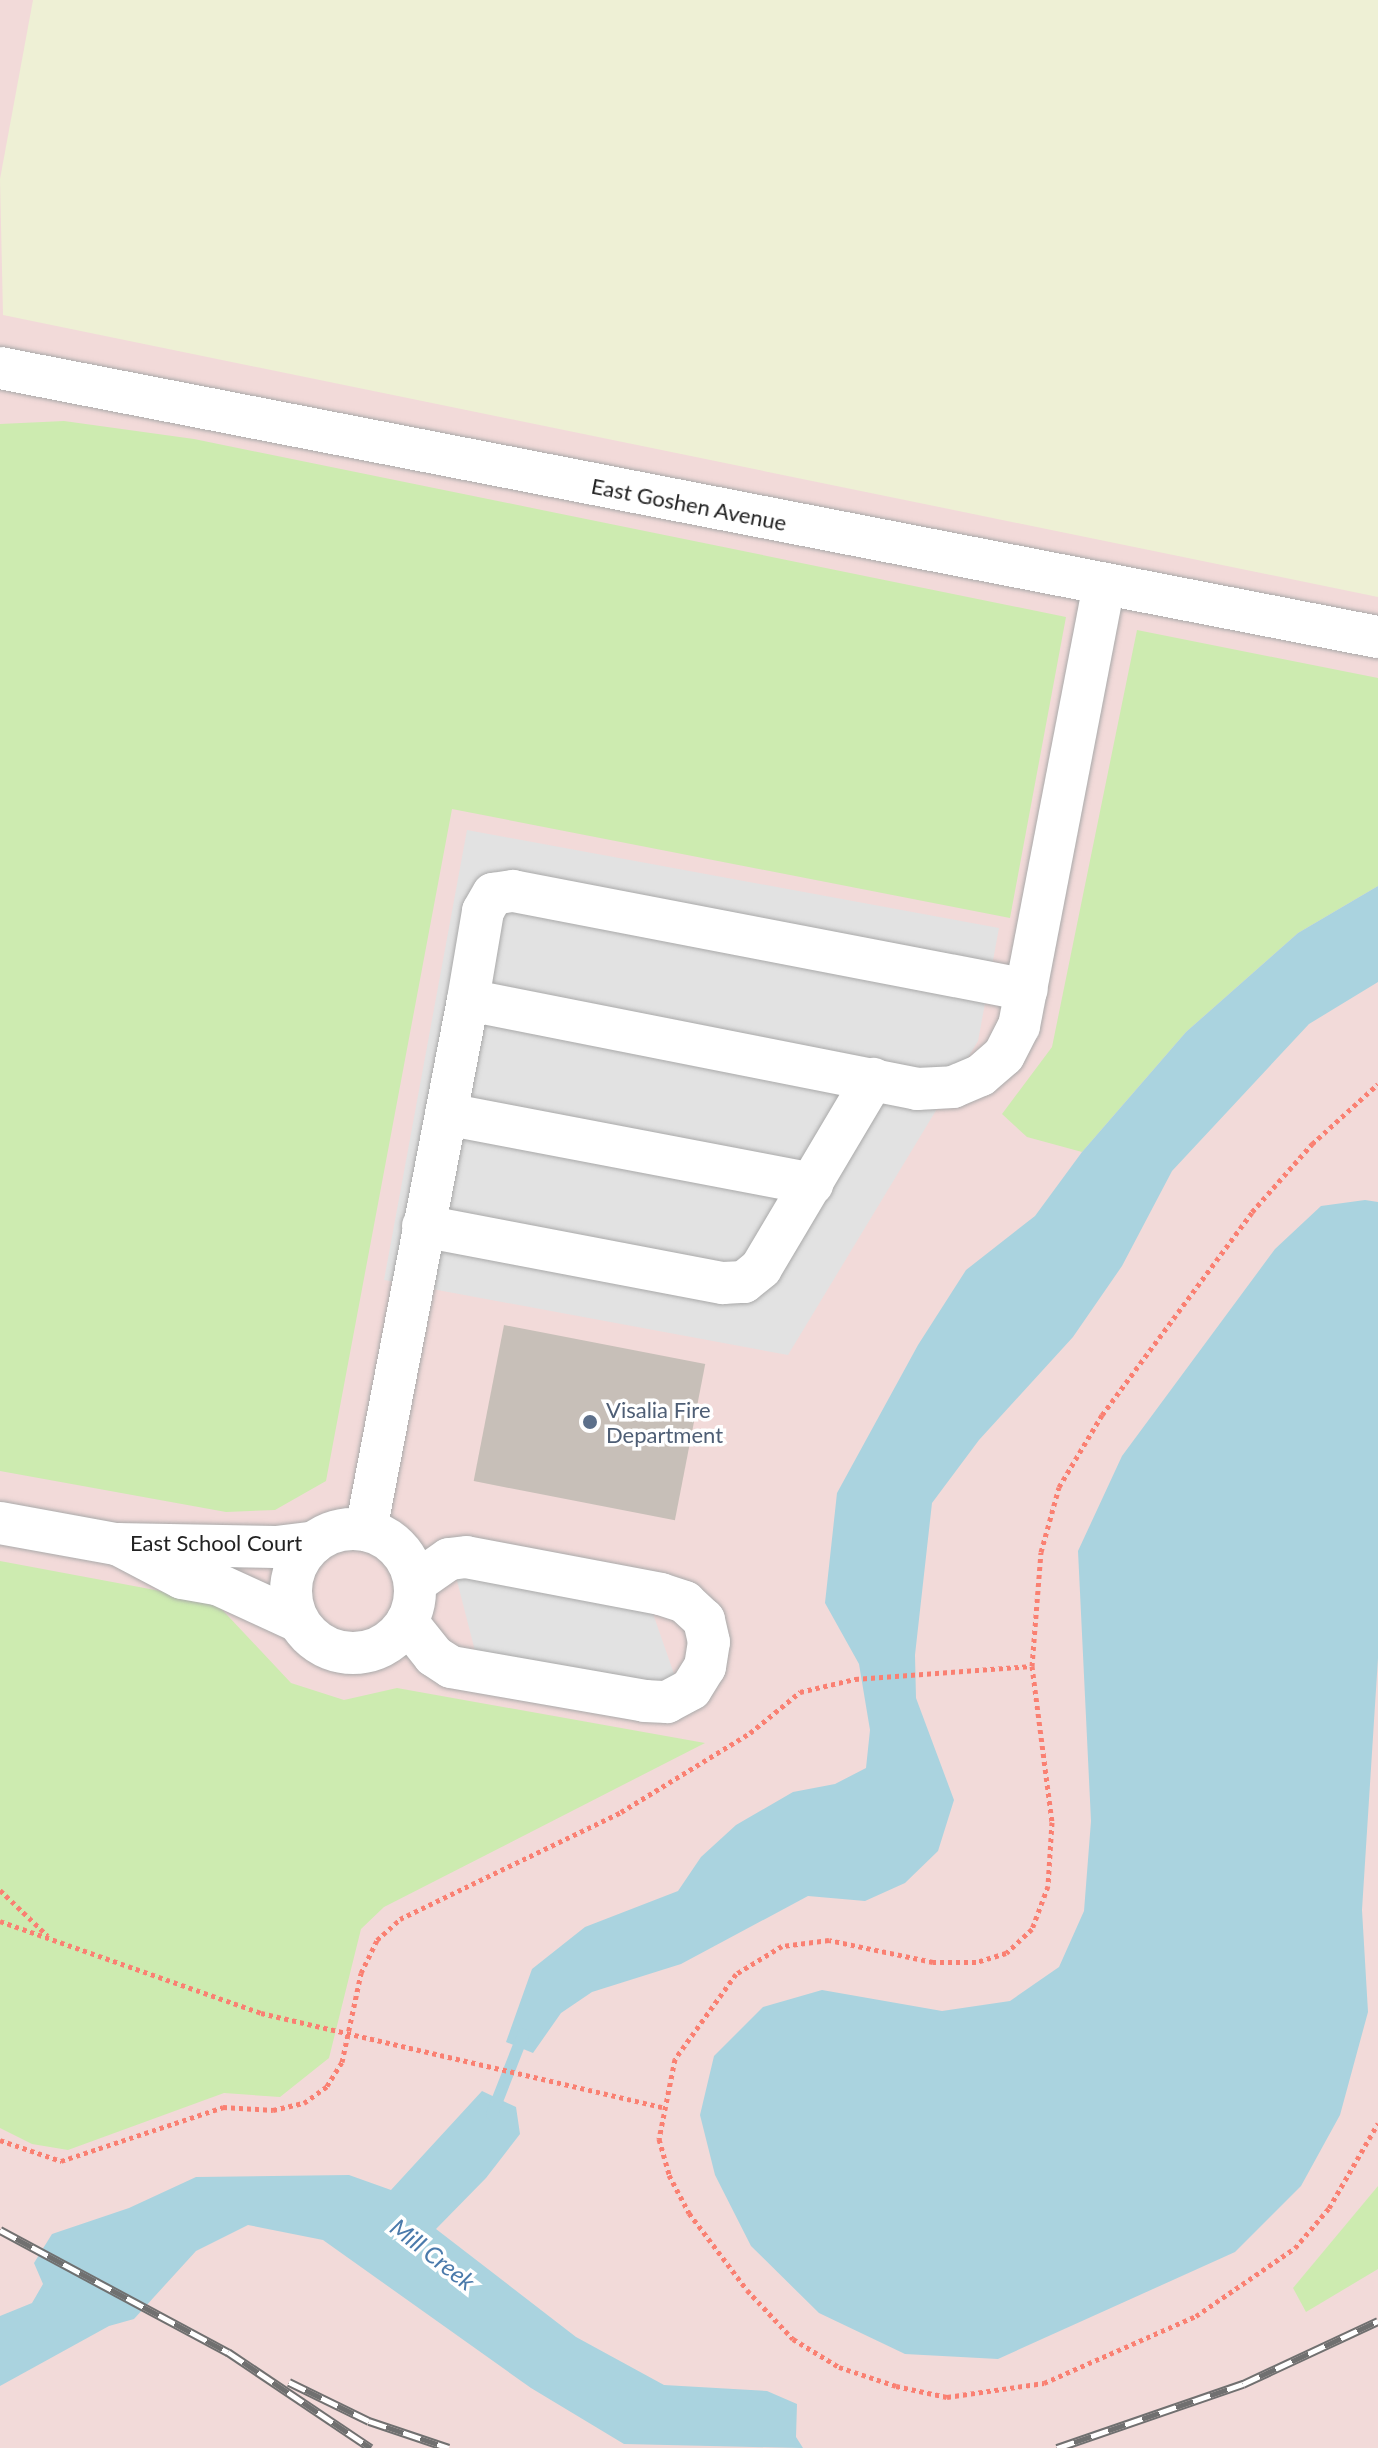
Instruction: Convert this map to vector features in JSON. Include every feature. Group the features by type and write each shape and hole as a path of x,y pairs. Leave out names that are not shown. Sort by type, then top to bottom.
{"street":[{"name":"East Goshen Avenue","path":"0,368 1378,637"},
{"path":"468,1000 917,1089 953,1087 981,1075 1004,1055 1019,1026 1104,585"},
{"path":"411,1602 449,1559 466,1557 661,1594 685,1602 704,1620 709,1642 705,1667 691,1689 667,1702 645,1701 451,1667 434,1656 411,1602 400,1550 366,1530 483,911 493,894 513,891 1027,990"},
{"path":"423,1226 723,1283 744,1282 761,1268 873,1079"},
{"path":"446,1114 812,1184"},
{"name":"East School Court","path":"0,1523 116,1544 276,1547 315,1542 331,1533 366,1530"},
{"name":"East School Court","path":"298,1621 292,1579 315,1542"},
{"name":"East School Court","path":"116,1544 182,1578 217,1584 298,1621 326,1647 362,1653 380,1647 411,1602"}],"path":[{"path":"1378,1086 1312,1144 1252,1212 1080,1451 1059,1487 1041,1552 1032,1666 1052,1822 1048,1886 1032,1929 1006,1953 976,1962 933,1962 829,1940 782,1946 736,1974 705,2013 675,2059 662,2107 659,2139 669,2175 689,2213 747,2290 793,2339 839,2367 947,2397 1044,2383 1196,2316 1295,2248 1329,2208 1378,2123"},
{"path":"0,2140 61,2161 223,2107 273,2110 304,2103 327,2086 342,2062 371,1951 400,1919 621,1812 750,1733 800,1692 855,1679 1032,1666"},
{"path":"0,1890 54,1940"},
{"path":"0,1921 261,2013 662,2107"}],"shaded area":[{"path":"0,0 1378,0 1378,2448 0,2448"},
{"path":"467,830 999,928 978,1041 788,1355 384,1280"},
{"path":"454,1569 651,1608 680,1691 475,1651"}],"green space":[{"path":"33,0 1378,0 1378,597 3,315 0,179"},
{"path":"64,421 194,439 1066,617 1010,918 452,809 326,1481 275,1510 226,1512 0,1471 0,424"},
{"path":"1137,630 1378,678 1378,886 1298,933 1186,1032 1082,1152 1027,1137 1002,1114 1052,1047"},
{"path":"0,1561 214,1601 291,1683 344,1700 397,1688 705,1743 384,1907 361,1929 329,2058 280,2097 224,2093 68,2150 32,2144 0,2128"},
{"path":"1378,2186 1378,2269 1306,2312 1293,2288"}],"water":[{"path":"1378,886 1378,982 1309,1024 1172,1171 1122,1266 1073,1337 979,1440 932,1503 915,1655 916,1698 954,1800 938,1851 905,1883 865,1901 808,1896 681,1964 592,1992 561,2013 533,2053 506,2042 532,1969 585,1927 678,1891 701,1857 736,1825 793,1792 835,1784 866,1768 870,1730 859,1664 825,1603 837,1493 918,1345 966,1270 1035,1216 1082,1152 1186,1032 1298,933"},
{"path":"1365,1200 1378,1202 1378,1658 1362,1910 1368,2012 1340,2115 1301,2186 1235,2252 998,2359 905,2354 819,2313 751,2246 715,2175 700,2115 714,2056 763,2007 822,1990 942,2011 1010,2001 1059,1967 1084,1911 1091,1821 1078,1551 1122,1456 1275,1249 1321,1206"},
{"name":"Mill Creek","path":"482,2091 516,2107 520,2134 486,2178 436,2229 576,2337 664,2385 767,2391 797,2404 796,2437 803,2448 624,2444 531,2388 323,2240 248,2225 196,2251 134,2319 109,2326 0,2386 0,2316 32,2303 43,2284 34,2263 52,2234 129,2208 196,2177 349,2175 391,2190"}],"building":[{"name":"Visalia Fire Department","path":"504,1325 705,1364 675,1520 474,1481"}],"waterway":[{"path":"492,2114 523,2035"}],"railway":[{"path":"0,2230 228,2352 371,2448"},
{"path":"1057,2448 1243,2384 1378,2321"},
{"path":"289,2382 369,2421 449,2448"}],"place":[{"name":"Visalia Fire Department","path":"590,1422"}]}
